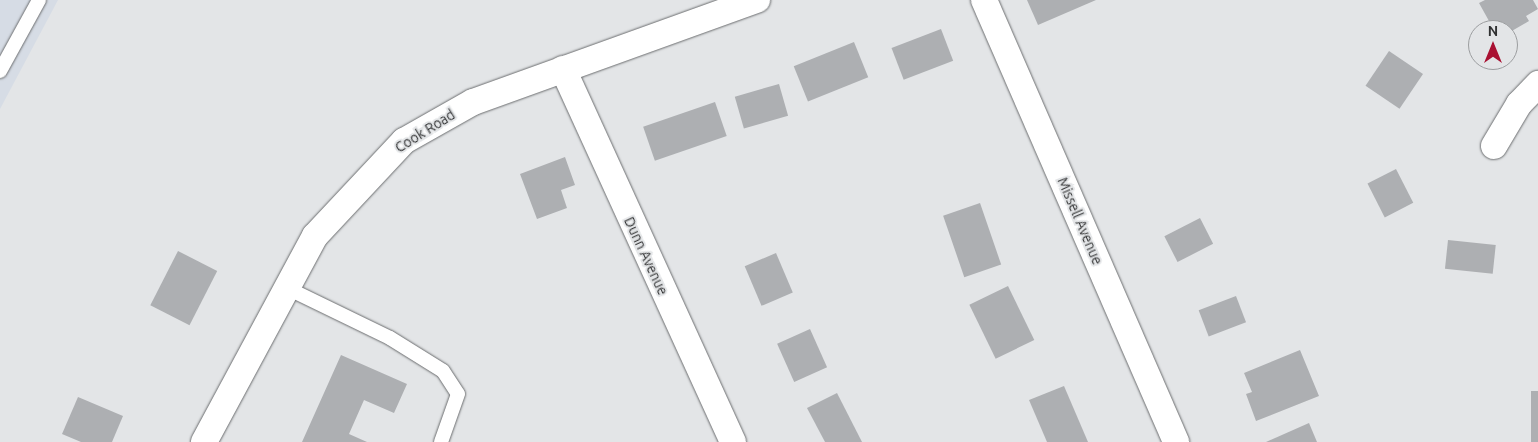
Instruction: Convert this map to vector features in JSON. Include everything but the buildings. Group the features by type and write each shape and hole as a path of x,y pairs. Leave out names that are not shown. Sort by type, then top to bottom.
{"street":[{"name":"Cook Road","path":"204,442 287,288 331,214 404,141 473,102 563,68 757,0"},
{"name":"Missell Avenue","path":"984,0 1176,442"},
{"name":"Dunn Avenue","path":"563,68 733,442"},
{"path":"1494,146 1519,104 1538,84"}],"lane":[{"path":"0,71 39,0"},
{"path":"287,288 390,338 443,371 458,394 441,442"}],"shaded area":[{"path":"0,0 58,0 0,109"}]}
